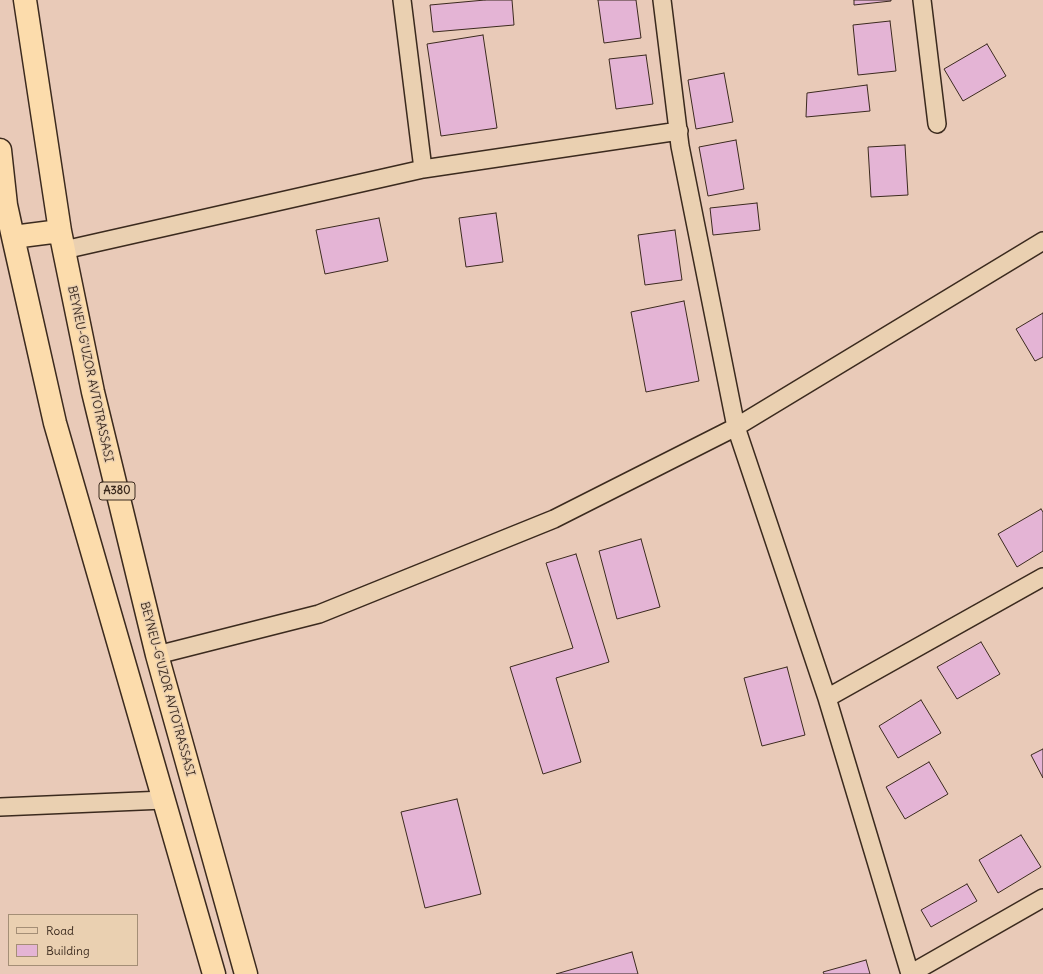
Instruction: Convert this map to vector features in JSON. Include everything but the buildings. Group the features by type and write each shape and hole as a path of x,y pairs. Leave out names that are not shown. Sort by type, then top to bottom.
{"highway":[{"name":"BEYNEU-G'UZOR AVTOTRASSASI","path":"25,0 62,240 93,392 156,655 246,974"},
{"path":"0,150 6,205 55,423 214,974"},
{"path":"13,237 62,240"}],"street":[{"path":"402,0 423,169"},
{"path":"662,0 679,131 736,427 827,698 910,974 1043,898"},
{"path":"922,0 937,124"},
{"path":"62,240 423,169 679,131"},
{"path":"156,655 319,614 554,519 736,427 1043,241"},
{"path":"827,698 1043,577"},
{"path":"0,806 164,800"}]}
